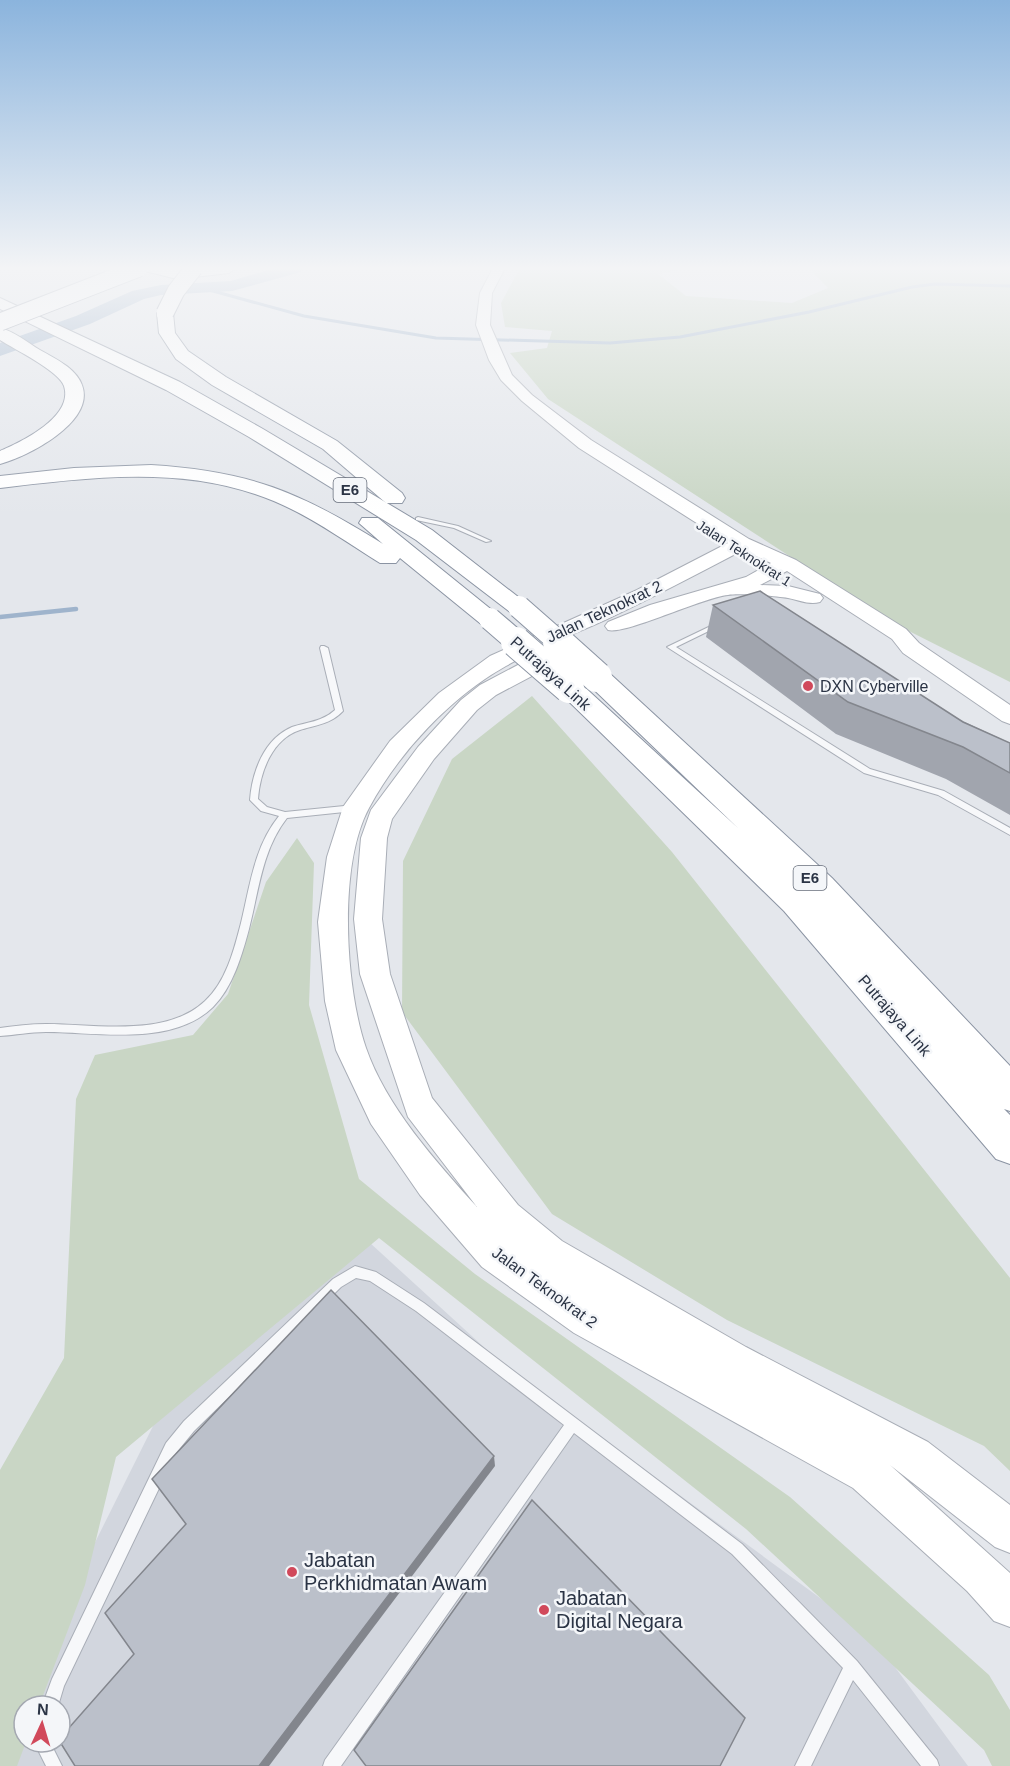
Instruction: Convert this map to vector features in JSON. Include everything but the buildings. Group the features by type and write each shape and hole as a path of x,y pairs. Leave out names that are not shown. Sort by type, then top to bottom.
{"highway":[{"path":"0,458 33,444 64,416 73,403 73,386 60,370 31,350"},
{"name":"Putrajaya Link","path":"76,350 256,432 421,527 519,607 583,683 796,902 1010,1145"},
{"name":"Putrajaya Link","path":"90,350 163,389 324,489 464,596 490,619 583,683 820,886 1010,1093"},
{"path":"179,350 219,381 330,445 421,527"},
{"path":"0,482 127,471 180,472 243,485 298,504 440,589 464,596"}],"main road":[{"name":"Jalan Teknokrat 1","path":"492,350 506,377 527,398 585,444 738,544"},
{"name":"Jalan Teknokrat 1","path":"585,444 589,451 699,523 899,634 911,648 1010,716"},
{"path":"699,523 702,539 695,556 705,564 741,561 752,572 753,581"},
{"name":"Jalan Teknokrat 2","path":"738,544 705,564 498,661 465,683 427,716 398,747 356,807 340,857 332,922 340,1001 351,1050 382,1113 432,1183 495,1254 587,1320 868,1473 982,1576 1010,1605"},
{"name":"Jalan Teknokrat 1","path":"780,567 813,598 878,639 911,648"},
{"name":"Jalan Teknokrat 2","path":"780,567 753,581 657,609 604,630 488,690 453,723 426,753 380,817 371,862 368,919 375,974 419,1106 506,1217 549,1254 732,1361 914,1456 1010,1532"},
{"path":"716,591 771,591 813,598"}],"lane":[{"path":"421,527 456,527 488,541"},
{"path":"722,622 671,647 867,771 941,794 1010,832"},
{"path":"324,648 339,711 330,720 320,725 286,734 261,765 254,782 254,800 264,809 285,815 356,807"},
{"path":"0,1032 43,1028 149,1029 175,1024 208,1005 224,984 242,936 260,862 274,827 285,815"},
{"path":"54,1694 171,1448 189,1426 337,1283 355,1272 372,1276 420,1307 736,1548 852,1666 931,1766"},
{"path":"332,1766 573,1424"},
{"path":"803,1766 852,1666"}],"shaded area":[{"path":"346,1221 509,1370 872,1636 968,1766 0,1766 0,1733 12,1709 12,1754 72,1754 72,1694 19,1694 170,1392"}],"green space":[{"path":"529,350 1010,350 1010,682 889,621 548,399 510,353"},
{"path":"532,696 672,852 1010,1278 1010,1471 984,1446 727,1320 552,1214 402,1012 403,861 452,759"},
{"path":"297,838 314,863 309,1005 359,1179 475,1274 790,1497 989,1675 1010,1710 1010,1766 992,1766 984,1750 746,1529 379,1238 116,1457 85,1585 44,1694 12,1694 12,1754 22,1754 17,1766 0,1766 0,1470 64,1358 76,1099 95,1055 193,1035 228,994 266,882"}],"waterway":[{"path":"0,617 76,609"}],"place":[{"name":"DXN Cyberville","path":"808,686"},
{"name":"Jabatan Perkhidmatan Awam","path":"292,1572"},
{"name":"Jabatan Digital Negara","path":"544,1610"}]}
